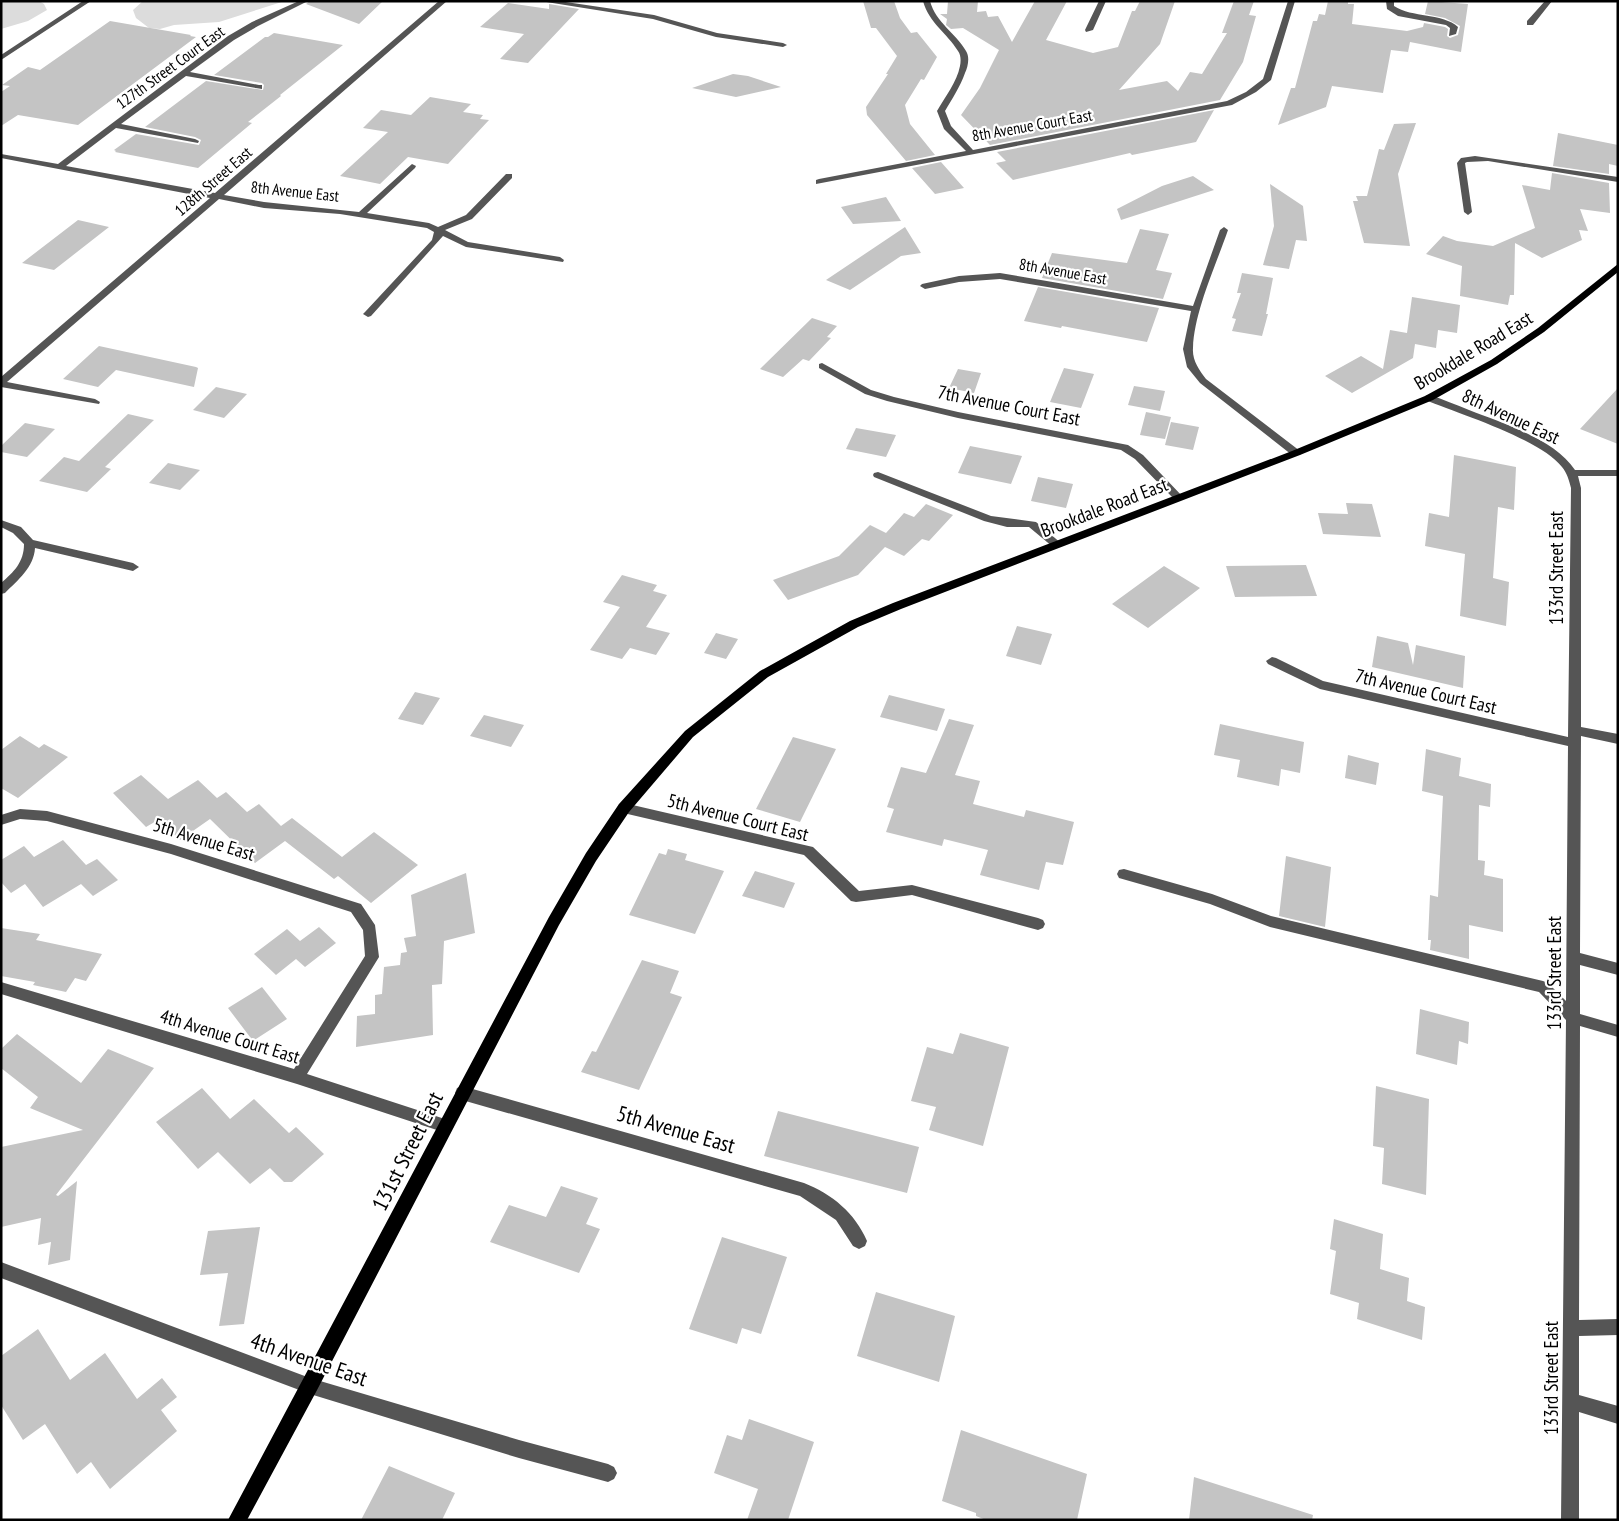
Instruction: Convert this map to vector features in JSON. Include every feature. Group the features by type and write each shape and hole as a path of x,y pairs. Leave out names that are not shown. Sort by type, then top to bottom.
{"main road":[{"name":"Brookdale Road East","path":"624,808 689,734 764,674 854,624 1178,497 1296,453 1429,398 1494,362 1542,330 1618,267"},
{"name":"131st Street East","path":"236,1520 310,1386 554,920 591,857 624,808"}],"street":[{"path":"1,58 88,1"},
{"name":"127th Street Court East","path":"59,167 231,38 255,24 305,1"},
{"name":"128th Street East","path":"1,383 444,1"},
{"path":"542,1 654,17 716,35 783,45"},
{"path":"926,1 929,12 963,52 965,58 960,74 941,111 947,127 970,151"},
{"path":"1089,30 1103,1"},
{"name":"8th Avenue Court East","path":"819,182 970,151 1229,103 1249,95 1267,80 1292,1"},
{"path":"1390,1 1390,6 1401,14 1448,23 1454,27 1452,34"},
{"path":"1530,23 1549,1"},
{"path":"183,73 258,87"},
{"path":"114,126 194,141"},
{"name":"8th Avenue East","path":"1,156 278,207 324,209 429,226 466,244 560,260"},
{"path":"1468,212 1461,162 1464,160 1475,158 1618,180"},
{"path":"361,214 412,166"},
{"path":"368,314 436,241 439,236 438,230 469,217 508,176"},
{"path":"1224,230 1196,309 1188,356 1195,373 1296,453"},
{"name":"8th Avenue East","path":"925,286 959,279 1000,276 1196,309"},
{"name":"7th Avenue Court East","path":"822,366 868,392 892,399 958,415 1124,447 1139,457 1178,497"},
{"path":"1,383 95,402"},
{"name":"8th Avenue East","path":"1429,398 1542,447 1563,461 1572,473"},
{"path":"1572,473 1618,473"},
{"name":"133rd Street East","path":"1570,1520 1576,737 1576,488 1572,473"},
{"path":"878,475 988,519 1007,523 1022,522 1032,524 1057,544"},
{"path":"1,523 17,530 29,543 133,567"},
{"path":"1,590 26,563 30,554 29,543"},
{"name":"7th Avenue Court East","path":"1272,661 1320,685 1576,737 1618,739"},
{"name":"5th Avenue Court East","path":"624,808 808,851 856,897 912,890 1038,924"},
{"name":"5th Avenue East","path":"3,820 20,814 47,816 171,849 356,908 367,920 371,937 372,957 297,1077"},
{"path":"1124,874 1212,899 1270,921 1543,987 1573,1018 1618,1031"},
{"path":"1574,957 1618,969"},
{"name":"4th Avenue Court East","path":"1,988 297,1077 446,1126"},
{"name":"5th Avenue East","path":"462,1093 804,1190 842,1215 859,1241"},
{"name":"4th Avenue East","path":"1,1270 310,1386 519,1449 608,1472"},
{"path":"1571,1328 1618,1327"},
{"path":"1571,1401 1618,1415"}],"shaded area":[{"path":"1,1 39,1 44,4 47,10 28,21 1,29"},
{"path":"143,1 285,1 219,22 174,25 160,29 149,28 136,18 133,10"}],"building":[{"path":"310,1 383,1 359,24 306,4"},
{"path":"863,1 894,1 900,18 911,33 917,32 937,57 924,80 921,79 905,105 910,124 935,155 906,161 867,115 866,107 888,74 886,74 897,56 876,28 871,28"},
{"path":"948,1 978,1 977,12 986,11 988,17 998,16 1012,42 1035,1 1067,1 1046,40 1093,53 1118,47 1132,11 1135,11 1140,1 1175,1 1160,44 1119,90 1167,81 1178,91 1190,72 1202,74 1227,33 1222,33 1234,1 1254,1 1249,15 1256,16 1243,62 1220,100 990,145 961,115 980,88 999,50 963,28 951,29 946,25 947,19 940,14 947,14"},
{"path":"1328,1 1348,1 1348,4 1354,4 1352,24 1407,31 1423,27 1424,23 1445,27 1448,29 1447,36 1450,38 1458,35 1460,26 1445,18 1425,14 1428,1 1468,4 1461,52 1410,42 1408,52 1391,50 1383,93 1332,86 1326,107 1278,125 1291,88 1295,88 1313,21 1317,21 1319,14 1325,15"},
{"path":"508,3 549,9 549,4 579,9 528,63 500,59 524,34 480,27"},
{"path":"110,21 196,37 78,125 18,115 1,126 1,92 10,86 2,85 28,67 40,70"},
{"path":"274,33 343,45 248,122 252,123 198,168 115,152 114,150 136,134 199,145 201,140 195,137 145,127 206,81 263,90 264,85 262,83 214,75 265,37"},
{"path":"733,74 748,76 781,87 736,97 692,88"},
{"path":"430,97 471,104 463,112 483,115 480,119 489,120 448,164 408,157 380,184 340,176 388,132 363,128 381,110 411,115"},
{"path":"1214,110 1196,142 1132,155 1130,153 1013,180 996,163 1006,161 997,152"},
{"path":"1416,123 1398,174 1410,246 1364,243 1353,201 1358,201 1356,196 1367,196 1379,149 1384,150 1394,124"},
{"path":"1558,133 1618,145 1618,166 1609,164 1609,174 1553,166"},
{"path":"941,162 964,188 935,194 912,168"},
{"path":"1552,173 1609,183 1610,213 1580,209 1588,231 1579,230 1582,240 1542,258 1515,243 1514,295 1510,295 1508,305 1460,296 1462,266 1426,254 1443,236 1457,241 1493,246 1535,228 1522,185 1550,190"},
{"path":"1193,176 1214,190 1121,220 1117,209 1162,186"},
{"path":"1270,184 1303,206 1307,241 1296,240 1289,269 1263,265 1274,226"},
{"path":"886,197 901,221 853,224 841,207"},
{"path":"78,220 109,227 54,270 22,263"},
{"path":"905,227 921,253 901,256 850,290 826,280"},
{"path":"1140,229 1169,234 1156,270 1172,273 1163,299 1042,278 1052,253 1127,263"},
{"path":"1242,273 1273,278 1266,314 1268,314 1262,336 1232,331 1236,319 1232,318 1241,293 1237,293"},
{"path":"1038,287 1159,308 1147,342 1024,321"},
{"path":"1412,297 1460,305 1457,333 1438,330 1436,348 1415,344 1413,358 1352,393 1325,376 1361,356 1383,369 1390,330 1407,333"},
{"path":"812,318 837,326 827,337 831,338 809,361 803,359 783,377 760,369"},
{"path":"99,346 196,367 198,368 194,387 116,370 98,387 63,379"},
{"path":"1064,368 1094,374 1081,408 1050,402"},
{"path":"958,369 981,373 974,393 949,388"},
{"path":"1134,386 1165,391 1160,411 1128,405"},
{"path":"216,387 247,394 224,418 193,410"},
{"path":"1618,388 1618,444 1580,429"},
{"path":"1146,412 1171,417 1165,439 1140,435"},
{"path":"128,414 154,420 105,467 111,469 87,492 39,481 64,457 79,461"},
{"path":"1171,422 1199,427 1193,450 1165,445"},
{"path":"25,423 55,429 27,457 1,452 1,446"},
{"path":"856,428 896,435 886,457 846,449"},
{"path":"970,446 1022,456 1011,484 958,473"},
{"path":"1454,455 1516,467 1514,510 1498,507 1493,578 1509,582 1506,626 1460,616 1465,554 1425,546 1429,513 1449,517"},
{"path":"168,463 200,470 180,490 149,483"},
{"path":"1038,477 1073,484 1066,508 1031,501"},
{"path":"1346,503 1372,504 1381,537 1323,534 1318,513 1348,514"},
{"path":"926,504 953,515 929,541 922,539 904,556 885,547 858,575 788,600 773,580 839,556 870,525 886,533 904,513 914,517"},
{"path":"1306,565 1317,596 1235,597 1226,566"},
{"path":"1164,566 1200,588 1148,628 1112,604"},
{"path":"622,575 657,585 653,591 667,595 646,627 670,633 656,655 630,648 622,659 590,650 620,607 603,602"},
{"path":"1017,626 1052,634 1041,665 1006,656"},
{"path":"716,633 738,639 726,659 704,653"},
{"path":"1377,636 1408,643 1413,665 1416,645 1465,656 1463,688 1372,667"},
{"path":"415,692 440,698 423,725 398,719"},
{"path":"889,695 945,709 937,731 880,717"},
{"path":"484,715 524,725 511,747 470,736"},
{"path":"949,719 974,725 955,775 980,781 973,804 1024,817 1026,810 1074,822 1063,865 1046,862 1039,890 980,875 988,850 944,839 942,846 886,832 894,809 887,807 901,767 926,773"},
{"path":"1220,724 1304,742 1300,773 1281,769 1279,786 1237,777 1240,760 1214,755"},
{"path":"20,736 39,748 44,744 68,757 18,798 1,788 1,750"},
{"path":"793,737 836,749 800,822 756,809"},
{"path":"1426,749 1461,758 1459,776 1491,784 1490,807 1479,805 1478,860 1485,861 1484,875 1503,879 1503,932 1469,925 1469,959 1430,950 1431,940 1428,940 1430,895 1438,897 1443,796 1422,791"},
{"path":"1348,755 1379,763 1376,785 1345,778"},
{"path":"141,775 168,799 198,780 217,798 226,792 247,812 259,804 281,826 292,818 342,857 374,832 418,865 371,903 338,876 334,879 285,841 255,863 210,819 180,840 158,820 146,827 113,793"},
{"path":"63,840 86,865 97,859 118,880 93,896 81,884 43,907 25,884 11,893 1,882 1,860 24,846 34,857"},
{"path":"668,849 687,854 685,860 724,871 695,934 629,915 659,853 666,855"},
{"path":"1286,856 1331,867 1325,927 1279,916"},
{"path":"755,871 795,883 784,908 742,896"},
{"path":"466,873 475,933 444,941 442,984 432,985 433,1035 356,1047 357,1016 375,1014 375,995 382,994 384,967 400,965 401,953 407,952 404,938 416,936 411,895"},
{"path":"319,927 336,943 305,967 296,959 276,975 254,954 287,929 300,941"},
{"path":"1,928 40,934 36,940 102,954 86,981 75,978 66,992 33,985 35,982 1,976"},
{"path":"642,960 679,971 670,993 682,997 639,1090 581,1072 592,1051 596,1052"},
{"path":"262,987 287,1019 253,1041 228,1008"},
{"path":"1420,1009 1469,1022 1468,1044 1459,1041 1457,1065 1416,1054"},
{"path":"960,1033 1009,1047 983,1146 929,1130 936,1107 911,1101 927,1047 953,1054"},
{"path":"17,1034 81,1083 108,1049 154,1068 56,1195 58,1196 77,1181 70,1260 48,1265 51,1242 38,1245 41,1218 1,1227 1,1147 83,1130 30,1108 38,1097 1,1068 1,1049"},
{"path":"1376,1086 1429,1099 1426,1195 1382,1184 1384,1148 1373,1146"},
{"path":"202,1088 230,1119 254,1099 289,1133 296,1127 324,1154 292,1182 284,1182 270,1168 250,1184 218,1152 198,1169 156,1122"},
{"path":"778,1111 919,1147 907,1193 764,1156"},
{"path":"561,1186 598,1198 586,1224 600,1229 579,1273 490,1242 509,1205 546,1217"},
{"path":"1334,1219 1383,1234 1380,1269 1409,1278 1407,1301 1425,1307 1422,1340 1357,1319 1359,1303 1330,1294 1336,1251 1330,1249"},
{"path":"260,1227 244,1324 219,1326 228,1273 200,1275 208,1231"},
{"path":"722,1237 787,1257 761,1334 742,1328 737,1344 689,1329"},
{"path":"876,1292 955,1316 939,1382 857,1356"},
{"path":"38,1329 70,1380 105,1353 137,1399 162,1378 177,1397 161,1410 177,1431 110,1489 91,1462 77,1474 45,1424 23,1440 1,1405 1,1356"},
{"path":"749,1419 814,1442 788,1520 747,1520 758,1489 714,1473 727,1435 742,1440"},
{"path":"961,1430 1087,1474 1077,1520 986,1520 976,1516 976,1513 942,1501"},
{"path":"389,1466 455,1493 442,1520 361,1520"},
{"path":"1194,1477 1313,1515 1312,1520 1189,1520"}]}
